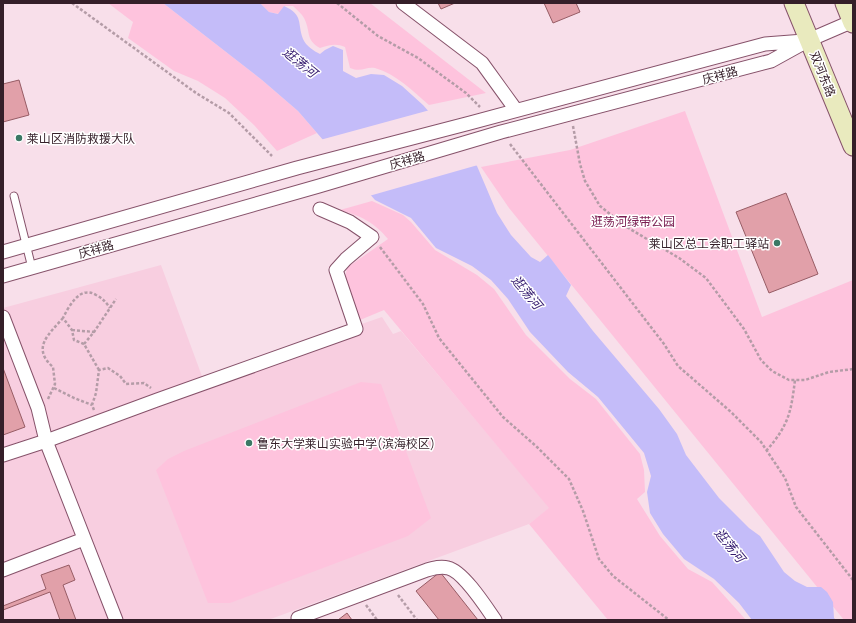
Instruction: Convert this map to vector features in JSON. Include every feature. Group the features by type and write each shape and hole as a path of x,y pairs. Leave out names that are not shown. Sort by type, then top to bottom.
{"street":[{"path":"403,3 482,63 516,110"},
{"name":"双河东路","path":"794,3 853,146"},
{"path":"845,3 853,22"},
{"name":"庆祥路","path":"3,276 319,186 501,132 771,61 809,40 853,22"},
{"name":"庆祥路","path":"3,252 297,168 765,44 809,40"},
{"path":"3,455 46,441 356,329 336,270 346,259 372,237 350,222 320,209"},
{"path":"3,317 38,408 46,441 116,620"},
{"path":"3,570 84,539"},
{"path":"299,620 298,618 441,566 450,568 461,575 495,620"}],"lane":[{"path":"14,196 25,246 32,268"}],"path":[{"path":"72,3 196,93 229,113 272,156"},
{"path":"337,3 378,36 418,58 466,94 490,117"},
{"path":"569,115 575,132 580,164 585,181 600,206 625,226 679,258 706,278 744,329 761,360 772,371 789,380 805,380 829,372 853,369"},
{"path":"501,132 664,344 678,366 749,429 761,442 785,478 796,507 853,580"},
{"path":"372,237 393,262 423,304 439,338 503,417 537,447 569,479 583,511 599,559 613,576 669,620"},
{"path":"38,408 50,397 55,384 53,367 47,362 43,355 43,344 49,333 63,318 70,305 77,297 85,292 92,293 101,298 107,302 110,308"},
{"path":"84,344 116,300"},
{"path":"63,318 72,330 74,340 84,344 99,370 96,392 92,405 96,422"},
{"path":"72,330 94,332"},
{"path":"99,370 108,368 120,376 126,384 144,383 152,389 157,400"},
{"path":"766,450 787,422 792,405 795,380"},
{"path":"54,388 92,405"},
{"path":"390,584 417,620"}],"shaded area":[{"name":"鲁东大学莱山实验中学(滨海校区)","path":"161,265 203,379 382,317 393,334 401,331 550,508 529,524 268,620 3,620 3,308"}],"green space":[{"path":"108,3 163,3 262,80 298,111 317,133 277,151 254,125 225,98 198,81 174,71 128,38 133,22"},
{"path":"260,3 370,3 486,93 429,105 390,74 375,68 358,70 350,68 345,47 332,45 320,48 315,45 310,38 304,18 293,6 284,6 279,14 269,12"},
{"name":"逛荡河绿带公园","path":"685,111 762,317 853,280 853,620 844,620 509,208 481,167 570,150"},
{"path":"372,201 403,215 435,250 477,275 494,289 526,335 570,379 596,399 640,454 644,470 645,492 637,499 660,536 688,569 712,582 746,620 608,620 529,524 549,508 384,310 360,320 349,294 346,272 348,267 388,239 378,228 367,220 340,210"},
{"path":"361,382 381,384 431,518 408,536 230,603 208,603 156,470 168,459 184,451"}],"water":[{"name":"逛荡河","path":"163,3 260,3 269,12 278,14 284,6 290,9 297,16 303,39 313,50 320,54 333,46 343,50 343,71 356,78 371,74 384,75 402,86 423,105 477,166 497,213 511,235 531,257 540,262 548,255 571,285 566,296 593,331 659,409 677,434 686,455 719,498 749,528 760,536 784,572 795,581 807,587 821,587 827,592 833,602 834,618 836,620 752,620 739,603 714,579 684,559 663,534 650,513 647,492 651,476 644,453 598,397 568,372 530,332 508,299 491,280 472,266 436,248 411,218 375,200 298,111 262,80"}],"pier":[{"path":"430,110 478,165 369,196 320,140"}],"building":[{"path":"438,3 455,3 441,9"},
{"path":"544,3 576,3 580,12 553,23"},
{"path":"19,80 29,115 3,122 3,84"},
{"name":"莱山区总工会职工驿站","path":"786,193 818,274 769,293 736,212"},
{"path":"3,368 25,427 3,435"},
{"path":"69,565 75,580 63,585 76,620 60,620 50,592 3,610 3,606 46,589 41,575"},
{"path":"440,572 478,620 439,620 416,591"},
{"path":"347,613 352,620 338,620"}],"place":[{"name":"莱山区消防救援大队","path":"19,138"},
{"name":"莱山区总工会职工驿站","path":"777,243"},
{"name":"鲁东大学莱山实验中学(滨海校区)","path":"249,443"}]}
